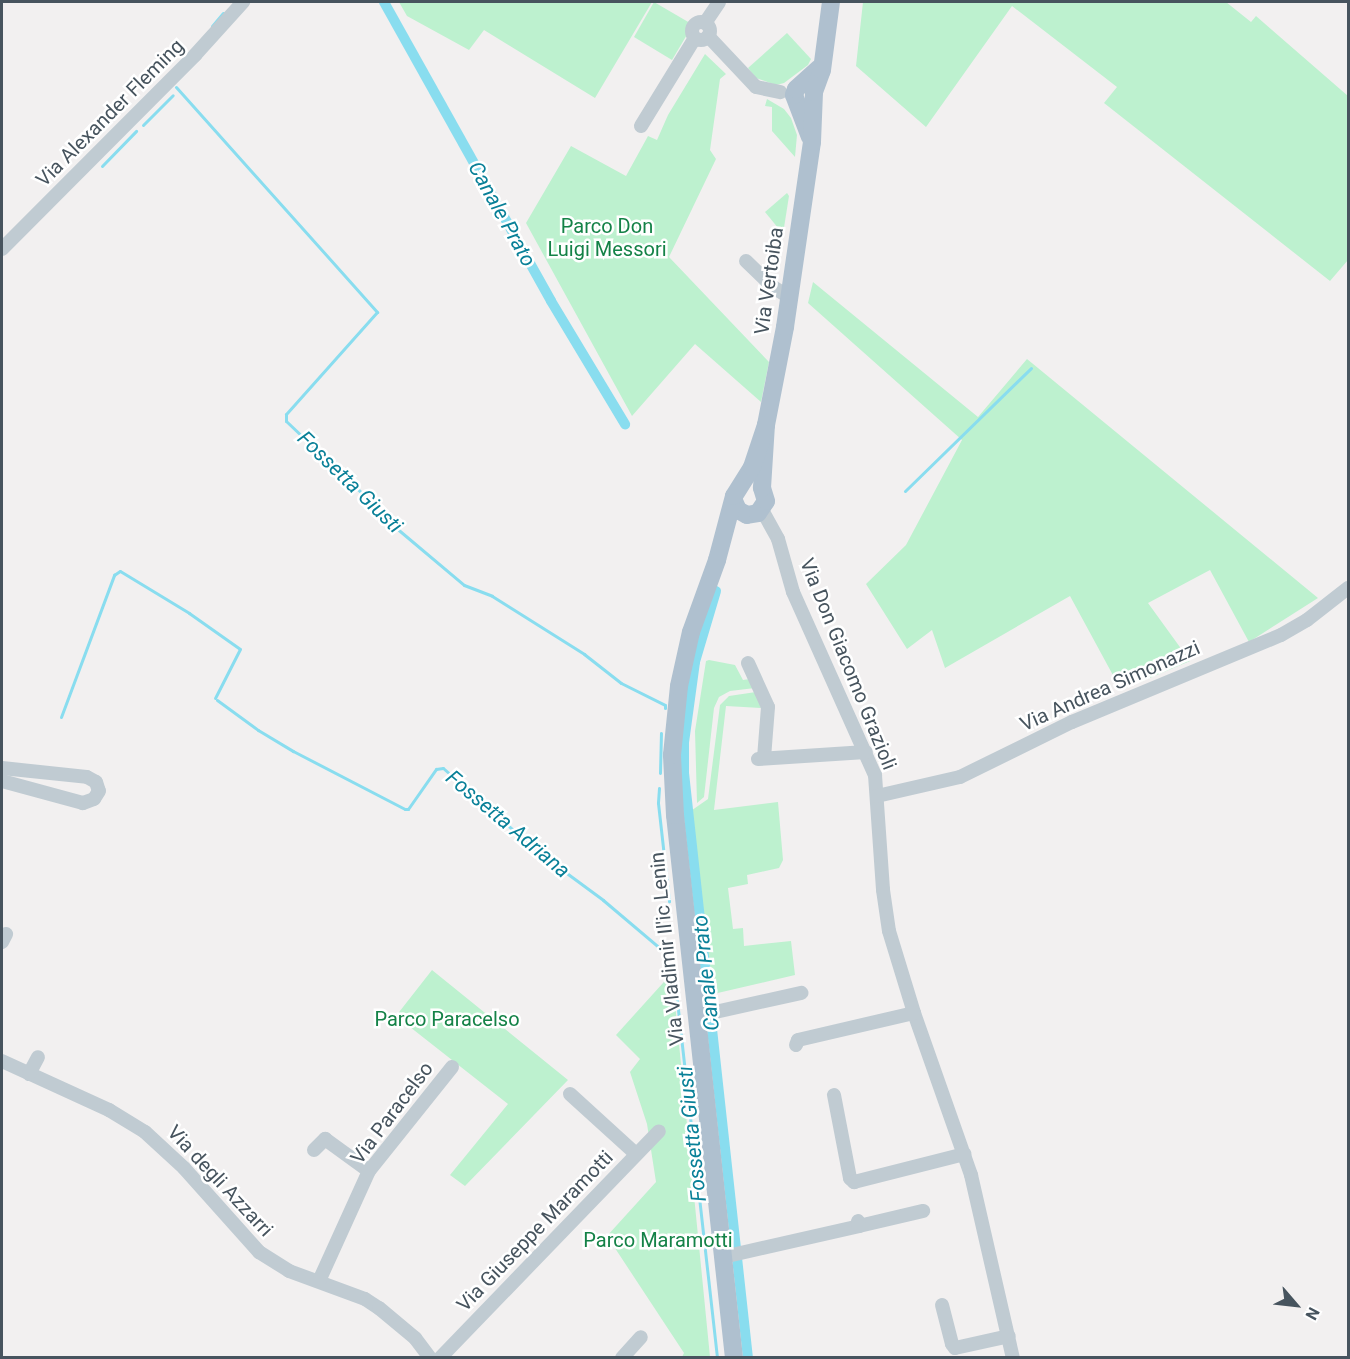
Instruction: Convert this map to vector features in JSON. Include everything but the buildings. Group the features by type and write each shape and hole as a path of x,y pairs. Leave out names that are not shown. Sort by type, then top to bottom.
{"main road":[{"path":"799,95 823,59 831,2"},
{"name":"Via Vertoiba","path":"766,425 789,297 812,142 799,95"},
{"path":"734,501 738,510 755,513 766,501 762,488 766,425"},
{"name":"Via Vladimir Il'ic Lenin","path":"734,1358 732,1255 675,815 672,747 686,649 723,542 736,491 743,484 766,425"},
{"path":"743,484 754,483 762,488"},
{"name":"Via Vladimir Il'ic Lenin","path":"723,542 755,513"}],"street":[{"name":"Via Alexander Fleming","path":"2,249 195,55 243,2"},
{"path":"641,126 703,32 719,2"},
{"path":"703,32 756,87 799,95"},
{"path":"747,261 773,287 789,297"},
{"name":"Via Don Giacomo Grazioli","path":"755,513 778,539 793,592 875,775 882,879 889,930 914,1013 965,1154 1013,1358"},
{"name":"Via Andrea Simonazzi","path":"877,796 960,777 1072,722 1281,635 1307,620 1348,588"},
{"path":"748,663 768,704 761,758 866,752"},
{"path":"2,768 87,777 96,782 99,791 94,800 83,803 2,780"},
{"path":"702,1015 801,993"},
{"path":"796,1046 798,1040 914,1013"},
{"path":"29,1074 38,1057"},
{"name":"Via degli Azzarri","path":"2,1061 115,1113 145,1132 184,1168 259,1252 279,1266 365,1299 415,1338 430,1358"},
{"name":"Via Paracelso","path":"320,1281 369,1171 452,1067"},
{"path":"570,1094 636,1154"},
{"path":"834,1095 850,1178 854,1182 965,1154"},
{"name":"Via Giuseppe Maramotti","path":"440,1358 659,1131"},
{"path":"314,1150 325,1139 369,1171"},
{"path":"732,1255 859,1223 923,1211"},
{"path":"942,1305 955,1348 1009,1336"},
{"path":"622,1358 641,1337"}],"green space":[{"path":"399,2 652,2 595,98 484,30 469,50 407,16"},
{"path":"654,2 690,23 688,33 672,60 634,37"},
{"path":"863,2 1226,2 1251,22 1256,16 1348,96 1348,260 1330,281 1104,103 1117,87 1012,6 926,127 856,66"},
{"path":"787,33 811,59 808,65 784,83 776,85 756,78 748,68"},
{"name":"Parco Don Luigi Messori","path":"705,54 726,74 720,79 710,150 716,159 669,257 769,362 761,402 695,344 632,416 526,223 571,146 626,176 648,136 657,140 668,115"},
{"path":"767,99 784,109 791,118 797,135 795,157 772,131 772,107 765,106"},
{"path":"787,193 789,196 783,234 765,212"},
{"path":"813,282 978,417 1027,359 1318,598 1249,642 1210,570 1148,603 1190,661 1121,690 1070,596 945,668 932,630 907,649 866,584 906,545 962,440 808,303"},
{"path":"706,661 735,665 743,680 750,679 755,688 730,691 719,697 714,708 704,797 697,803 695,731"},
{"path":"756,692 761,708 726,706 714,810 778,802 783,860 779,868 747,875 748,884 728,888 733,929 743,928 744,946 791,941 795,975 709,995 690,815 685,815 708,799 720,705 729,696"},
{"name":"Parco Paracelso","path":"432,970 568,1080 465,1186 450,1175 508,1104 396,1016"},
{"name":"Parco Maramotti","path":"672,973 710,1357 682,1357 684,1353 607,1236 656,1182 647,1124 630,1072 640,1059 616,1035"}],"waterway":[{"name":"Canale Prato","path":"384,2 551,301 625,424"},
{"name":"Fossetta Giusti","path":"212,26 223,13"},
{"name":"Fossetta Giusti","path":"176,87 377,312 286,414 286,421 364,495 382,516 464,585 492,596 584,654 621,683 665,705 665,708"},
{"path":"143,125 173,95"},
{"path":"102,166 136,131"},
{"path":"905,491 1031,368"},
{"name":"Fossetta Adriana","path":"61,717 114,575 120,571 189,613 240,649 215,698"},
{"name":"Canale Prato","path":"716,591 695,662 684,742 684,773 748,1358"},
{"name":"Fossetta Adriana","path":"217,700 258,730 293,751 405,809 408,809 436,769 443,768 538,852 603,900 674,960"},
{"name":"Fossetta Giusti","path":"660,773 661,733"},
{"name":"Fossetta Giusti","path":"659,788 658,803 669,901"},
{"name":"Fossetta Giusti","path":"673,952 675,974"},
{"name":"Fossetta Giusti","path":"675,983 717,1358"}]}
